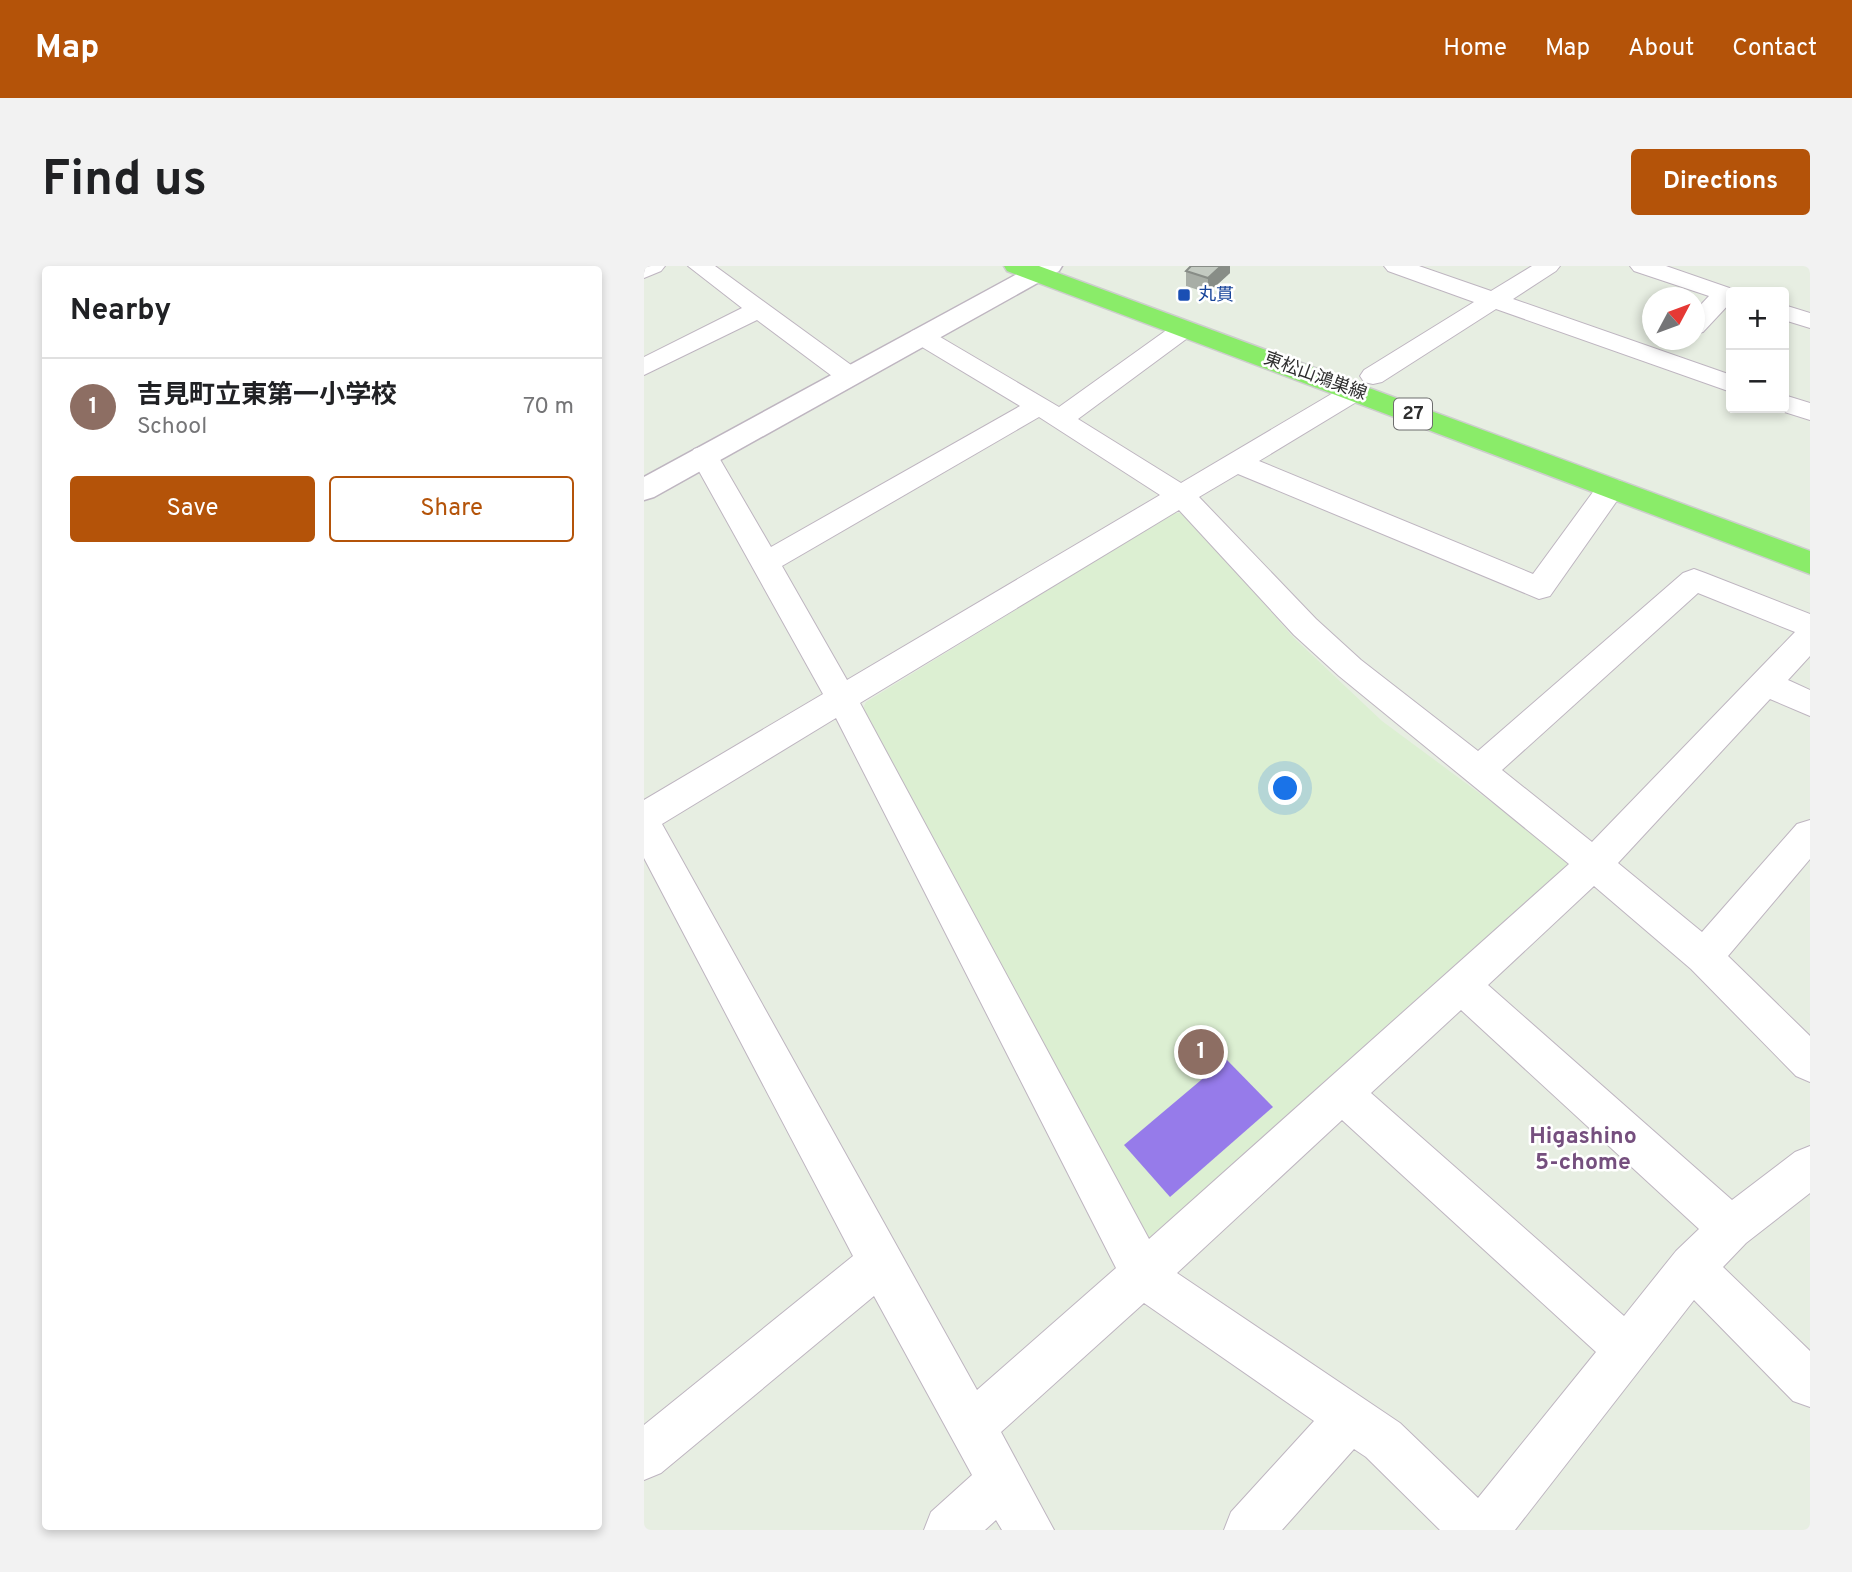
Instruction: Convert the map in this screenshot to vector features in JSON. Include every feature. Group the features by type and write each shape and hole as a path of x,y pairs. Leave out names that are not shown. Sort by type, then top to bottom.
{"main road":[{"name":"東松山鴻巣線","path":"1074,266 1611,488 1810,563"},
{"name":"東松山鴻巣線","path":"1034,269 1184,329 1363,384 1810,539"}],"street":[{"path":"644,271 653,266"},
{"path":"700,266 849,376"},
{"path":"1396,266 1726,382"},
{"path":"644,817 1238,463 1548,266"},
{"path":"1642,266 1726,293"},
{"path":"644,489 921,336 1034,269"},
{"path":"1705,317 1726,296"},
{"path":"644,367 759,309"},
{"path":"1789,314 1810,321"},
{"path":"765,563 1050,412 1184,329"},
{"path":"921,336 1050,412 1182,496 1304,627 1477,772 1594,863 1704,957 1808,1055"},
{"path":"1666,360 1675,350"},
{"path":"1789,405 1810,412"},
{"path":"704,455 842,699 1143,1274 1172,1297 1383,1440 1475,1530"},
{"path":"1238,463 1539,588 1611,488"},
{"path":"1477,772 1694,580 1810,626"},
{"path":"971,1427 1342,1094 1594,863 1810,636"},
{"path":"1766,682 1810,704"},
{"path":"644,824 880,1262 1029,1530"},
{"path":"1704,957 1810,834"},
{"path":"1459,984 1731,1228"},
{"path":"1342,1094 1627,1349"},
{"path":"1484,1530 1692,1267 1731,1228 1810,1167"},
{"path":"644,1456 880,1262"},
{"path":"1692,1267 1810,1384"},
{"path":"1249,1530 1350,1417"},
{"path":"949,1530 1002,1482"}],"shaded area":[{"path":"1173,513 1185,513 1294,638 1382,721 1567,858 1567,869 1150,1241 861,713 866,702"},
{"path":"1226,1059 1273,1107 1170,1197 1124,1145"}],"building":[{"path":"1191,266 1221,266 1208,278 1186,271"}],"place":[{"name":"丸貫","path":"1184,295"},
{"name":"吉見町立東第一小学校","path":"1201,1052"}],"district":[{"name":"Higashino 5-chome","path":"1583,1150"}]}
